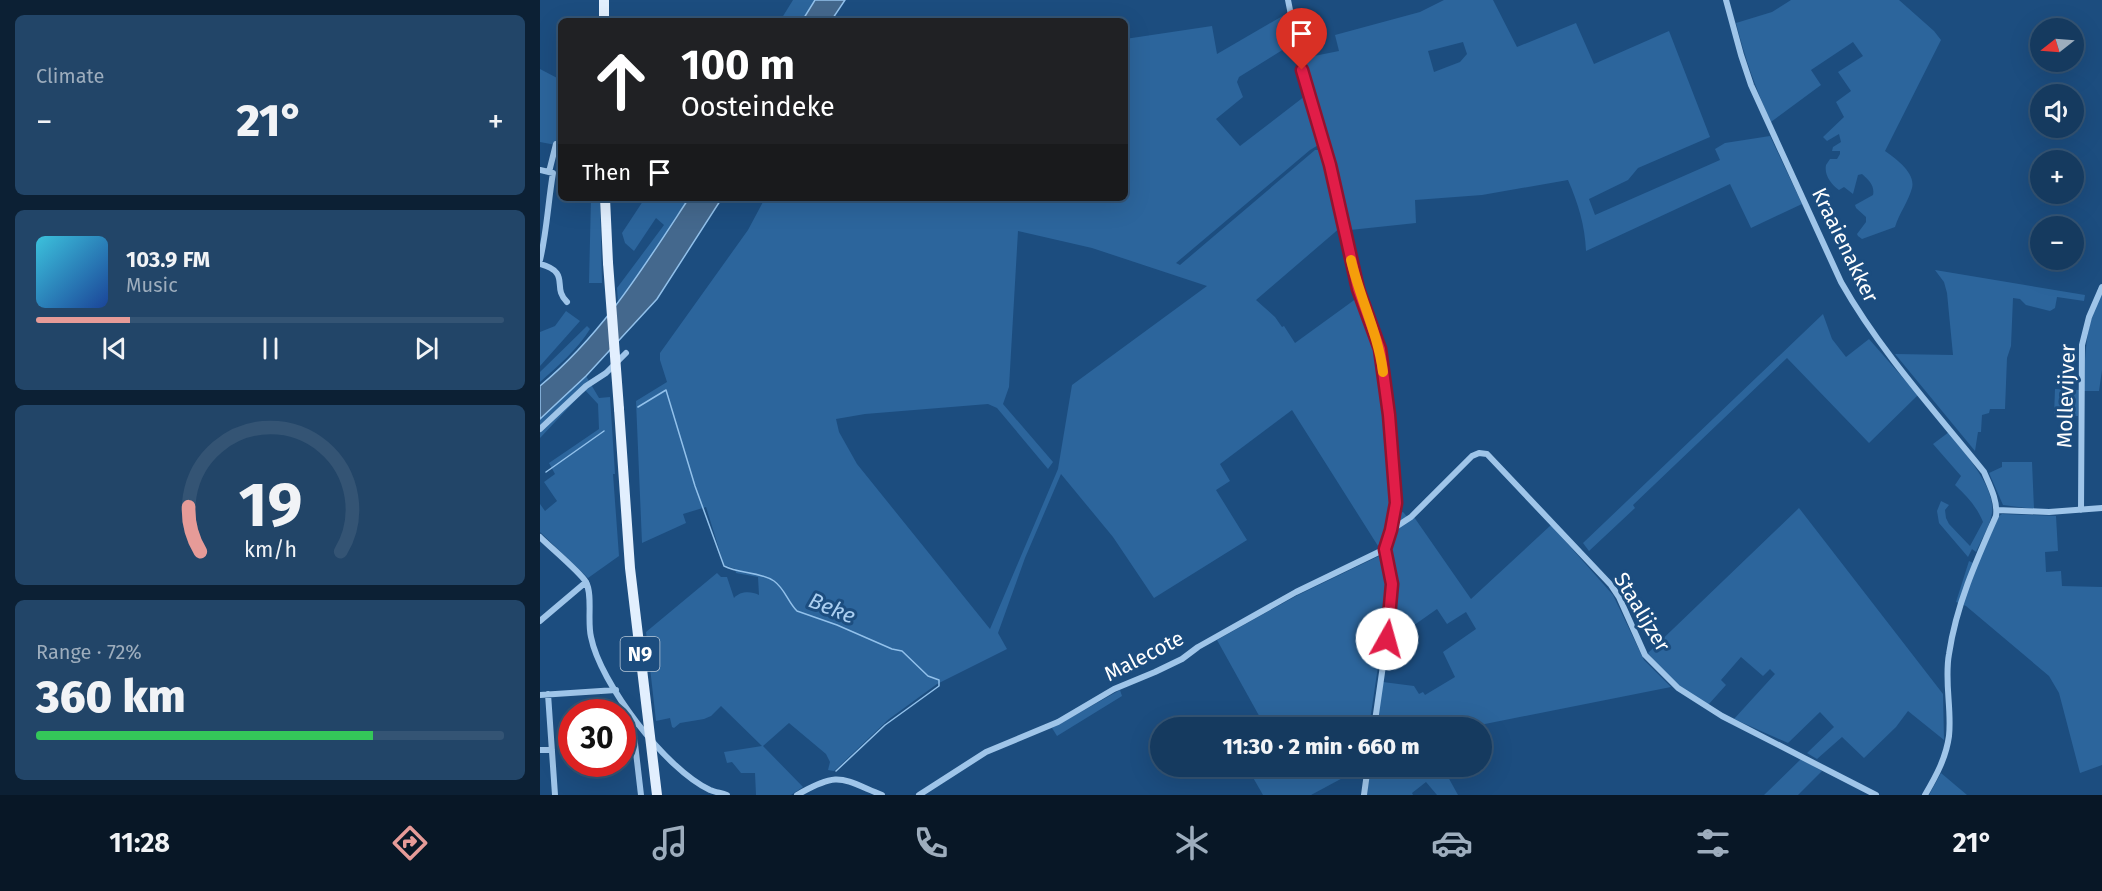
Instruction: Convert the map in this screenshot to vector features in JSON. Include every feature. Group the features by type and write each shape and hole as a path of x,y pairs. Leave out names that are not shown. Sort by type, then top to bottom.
{"main road":[{"path":"604,0 604,18"},
{"name":"N9","path":"605,201 630,568 657,795"}],"street":[{"path":"1288,0 1302,70 1330,165 1358,289 1380,349 1389,415 1396,503 1386,551 1392,584 1390,617 1376,717"},
{"name":"Kraaienakker","path":"1726,0 1751,85 1841,282 1858,312 1891,356 1984,472 1994,494 1997,510"},
{"path":"556,144 546,217 547,228 540,262 553,267 558,272 563,298 567,302"},
{"path":"540,170 551,172"},
{"name":"Mollevijver","path":"2081,510 2082,345 2089,317 2102,287"},
{"path":"540,429 626,353"},
{"name":"Staalijzer","path":"1391,530 1411,517 1472,456 1487,453 1611,585 1619,597 1645,655 1678,688 1722,716 1876,795"},
{"path":"1924,795 1940,770 1949,736 1947,678 1953,630 1965,589 1997,510 2020,512 2102,508"},
{"path":"540,537 586,582 589,594 590,635 599,659 621,699"},
{"name":"Malecote","path":"920,795 986,752 1058,722 1114,689 1182,659 1198,647 1296,592 1386,551"},
{"path":"540,621 586,582"},
{"path":"540,695 616,690"},
{"path":"548,694 555,795"},
{"path":"636,723 650,740 692,779 710,790 727,795"},
{"path":"540,750 552,750"},
{"path":"636,756 640,795"},
{"path":"797,795 825,781 839,777 882,795"},
{"path":"1364,795 1366,777"}],"shaded area":[{"path":"793,0 815,0 804,18 782,18"},
{"path":"815,0 845,0 833,18 804,18"},
{"path":"1444,0 1493,0 1517,47 1576,23 1594,64 1669,31 1710,137 1638,168 1628,180 1589,199 1595,215 1720,160 1715,149 1725,143 1770,136 1802,204 1751,228 1730,184 1586,251 1580,214 1568,180 1482,195 1415,200 1416,223 1350,230 1344,199 1341,199 1304,58 1339,51 1335,35 1420,12","holes":["1463,42 1467,54 1460,62 1434,72 1428,51"]},
{"path":"1791,0 1899,0 1941,40 1885,151 1904,167 1912,182 1911,193 1895,227 1862,239 1858,236 1857,234 1866,222 1866,217 1855,205 1873,195 1872,186 1862,174 1858,175 1853,194 1844,187 1839,190 1831,182 1826,172 1826,165 1830,159 1837,159 1840,154 1840,151 1832,151 1833,147 1841,142 1839,134 1827,141 1823,137 1844,117 1836,102 1851,91 1838,72 1863,56 1853,42 1811,70 1821,85 1771,122 1760,98 1736,23 1772,12"},
{"path":"1286,14 1292,44 1239,77 1237,82 1243,97 1216,119 1240,146 1305,96 1320,144 1176,263 1180,265 1315,150 1323,150 1341,227 1256,300 1275,317 1282,327 1284,326 1295,343 1357,298 1376,346 1389,464 1392,503 1386,531 1378,546 1292,410 1220,464 1230,481 1216,490 1247,540 1154,598 1113,537 1061,474 1025,558 998,633 1007,649 937,684 889,719 834,771 828,770 830,762 826,754 789,723 763,746 803,787 791,795 756,795 755,773 741,773 732,762 727,763 724,752 762,746 721,706 711,716 680,723 674,728 670,718 656,721 646,632 717,573 721,577 727,577 734,598 746,592 759,595 758,577 736,573 735,569 724,565 706,507 683,514 686,523 642,543 636,401 667,382 660,353 748,230 763,201 1128,201 1128,39 1212,26 1217,54","holes":["1018,231 1092,248 1207,286 1072,385 1058,469 990,629 857,464 839,432 836,419 865,414 988,404 997,408 1048,469 1053,462 1003,404 1009,387"]},
{"path":"540,69 558,78 558,145 540,142"},
{"path":"591,201 600,201 602,283 589,283"},
{"path":"643,201 687,201 642,272 618,303 617,288 664,225 656,218 634,251 625,243 622,233"},
{"path":"687,201 720,201 657,299 586,376 540,419 540,386 584,344 622,298"},
{"path":"1935,270 2085,295 2084,301 2057,297 2055,308 2050,311 2026,305 2020,299 2013,298 2005,409 1990,409 1989,413 1982,415 1981,432 1978,432 1975,451 1895,354 1953,355 1947,293 1944,282"},
{"path":"2102,291 2102,370 2099,391 2084,391 2089,328"},
{"path":"566,311 580,321 540,366 540,332 555,326"},
{"path":"1823,314 1832,339 1846,357 1869,339 1918,395 1869,443 1787,358 1633,505 1635,508 1589,551 1583,543"},
{"path":"587,326 590,329 579,344 540,382 540,372"},
{"path":"586,376 599,398 610,397 619,556 588,578 540,532 540,504 545,511 557,501 544,482 555,474 549,463 599,429 598,404 585,390 540,438 540,419"},
{"path":"2055,389 2079,390 2078,416 2054,416"},
{"path":"1949,432 1978,471 1992,503 1992,513 1987,528 1976,552 1972,549 1968,557 1939,523 1937,511 1941,501 1949,505 1945,510 1949,524 1970,546 1983,522 1978,511 1955,485 1961,476 1933,444"},
{"path":"2002,462 2032,462 2034,509 2003,505 1989,473 2002,467"},
{"path":"1799,508 1943,694 1944,740 1908,711 1896,727 1864,758 1842,737 1817,759 1807,753 1834,727 1820,712 1788,743 1734,719 1775,674 1770,669 1763,676 1741,657 1721,680 1726,685 1708,705 1675,682 1648,653"},
{"path":"1403,512 1410,520 1414,517 1471,599 1551,525 1613,595 1644,660 1671,687 1492,723 1492,717 1378,717 1383,682 1414,686 1419,694 1423,692 1425,695 1455,677 1443,652 1476,629 1466,612 1447,624 1437,609 1393,640 1395,645 1392,652 1388,653 1395,593 1389,551 1394,532 1402,524 1398,517"},
{"path":"2002,514 2056,516 2058,551 2045,552 2046,572 2061,571 2062,586 2102,587 2102,765 2080,773 2059,693 2049,676 1966,606 1956,602 1969,561 1977,565 1999,516"},
{"path":"1379,556 1383,558 1388,583 1387,606 1370,717 1260,717 1217,640 1296,596"},
{"path":"1120,690 1122,696 1057,736 1052,728"},
{"path":"1801,759 1822,771 1798,795 1764,795"},
{"path":"1941,773 1967,795 1929,795"},
{"path":"1253,777 1344,777 1311,795 1263,795"},
{"path":"1369,777 1448,777 1458,795 1437,795 1426,782 1412,793 1413,795 1367,795"}],"waterway":[{"name":"Beke","path":"638,407 666,390 695,486 724,566 774,581 797,611 902,651 928,676 939,680 939,686 885,725 836,771"},
{"name":"Beke","path":"546,472 604,431"}],"slow traffic":[{"path":"1351,260 1358,289 1380,349 1383,372"}],"route":[{"path":"1302,70 1330,165 1358,289 1380,349 1389,415 1396,503 1385,549 1392,584 1387,639"}]}
